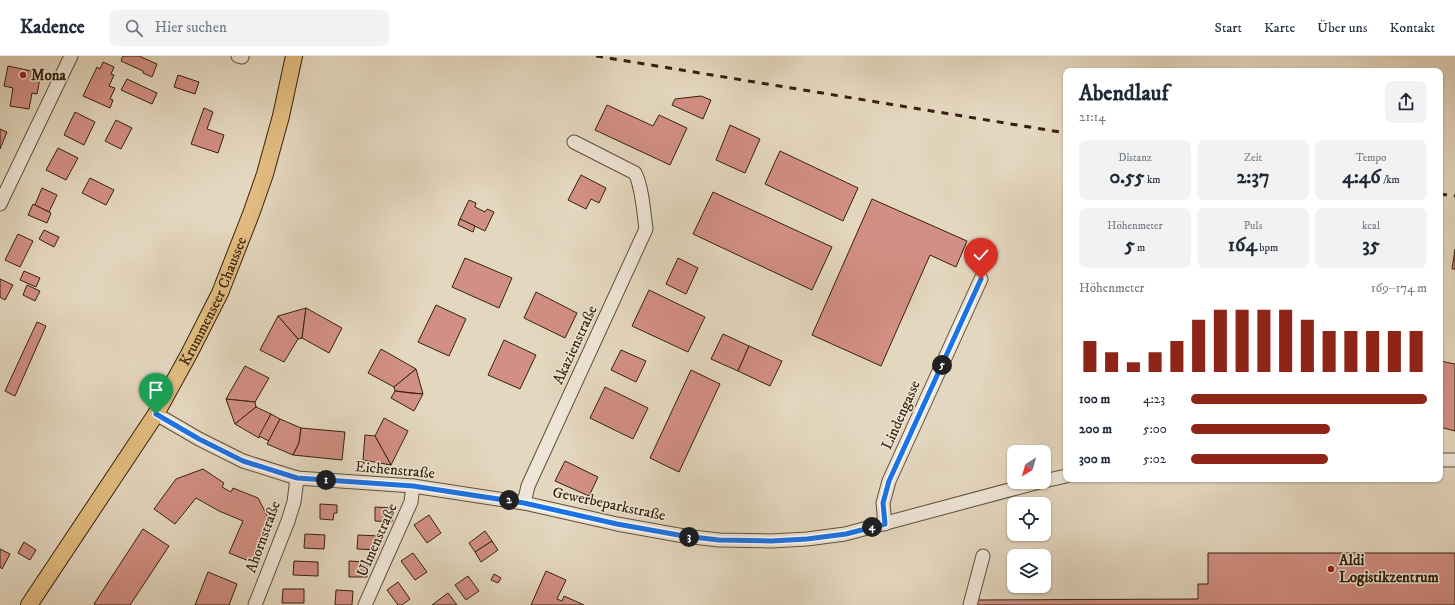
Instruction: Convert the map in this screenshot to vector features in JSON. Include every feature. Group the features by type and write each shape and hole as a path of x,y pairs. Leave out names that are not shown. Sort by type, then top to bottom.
{"main road":[{"name":"Krummenseer Chaussee","path":"29,605 156,414 220,293 265,174 282,116 294,56"}],"street":[{"path":"0,204 71,56"},
{"name":"Akazienstraße","path":"524,503 528,486 646,229 642,200 635,173 574,142"},
{"name":"Lindengasse","path":"885,524 883,503 889,481 981,279"},
{"name":"Eichenstraße","path":"156,414 199,439 243,461 297,478 413,486 524,503"},
{"path":"1443,460 1455,460"},
{"path":"1051,479 1063,477"},
{"name":"Ahornstraße","path":"255,605 288,521 294,502 297,478"},
{"name":"Ulmenstraße","path":"365,605 411,502 413,486"},
{"name":"Gewerbeparkstraße","path":"524,503 617,524 684,536 719,540 771,541 807,539 846,534 1011,489"},
{"path":"970,605 982,556"}],"building":[{"path":"123,56 139,56 157,64 152,77 143,73 143,71 121,61"},
{"path":"103,62 114,67 111,74 114,75 109,86 115,88 110,99 113,100 110,108 83,96 97,67 100,69"},
{"path":"8,66 41,73 37,94 32,93 29,109 10,106 13,88 4,86"},
{"path":"178,75 199,82 195,94 174,87"},
{"path":"127,79 157,93 152,104 121,90"},
{"path":"701,96 711,100 703,119 672,105 675,99"},
{"path":"607,105 653,126 659,115 687,128 670,165 595,130"},
{"path":"204,108 213,112 207,129 224,135 218,153 191,144"},
{"path":"75,112 95,122 84,145 64,135"},
{"path":"116,120 132,128 121,149 105,141"},
{"path":"730,125 760,139 745,173 716,160"},
{"path":"0,129 7,132 0,149"},
{"path":"58,148 78,158 66,180 46,170"},
{"path":"780,151 858,188 843,221 765,184"},
{"path":"581,175 606,188 599,203 591,199 586,209 568,200"},
{"path":"90,178 114,190 106,205 82,193"},
{"path":"42,188 57,195 49,212 35,205"},
{"path":"713,192 832,247 812,290 693,234"},
{"path":"872,199 967,241 956,267 930,255 881,366 812,335"},
{"path":"469,200 476,203 475,207 485,212 487,209 494,212 485,231 460,219"},
{"path":"33,204 51,213 47,223 28,215"},
{"path":"460,219 475,226 473,232 458,225"},
{"path":"44,230 59,237 54,247 39,239"},
{"path":"18,234 33,241 20,267 5,260"},
{"path":"1455,249 1455,269 1452,269"},
{"path":"465,258 512,278 499,308 452,287"},
{"path":"678,258 698,268 686,294 666,284"},
{"path":"24,271 40,278 36,287 20,280"},
{"path":"0,279 13,285 5,300 0,297"},
{"path":"27,285 40,291 35,301 23,295"},
{"path":"649,290 705,317 688,352 632,326"},
{"path":"536,292 577,313 565,338 524,318"},
{"path":"436,305 466,319 449,356 418,342"},
{"path":"306,308 302,338 298,339 278,316"},
{"path":"306,308 342,328 329,353 302,338"},
{"path":"278,316 298,339 284,362 260,350"},
{"path":"37,322 46,326 15,396 5,391"},
{"path":"723,334 749,346 738,371 711,359"},
{"path":"504,340 536,355 520,389 488,375"},
{"path":"749,346 782,361 770,386 738,371"},
{"path":"381,349 416,369 394,387 368,373"},
{"path":"621,350 646,361 636,382 611,370"},
{"path":"1443,362 1455,364 1455,431 1443,428"},
{"path":"245,366 269,378 255,402 226,399"},
{"path":"416,369 423,394 395,391 394,387"},
{"path":"691,370 720,384 679,472 650,458"},
{"path":"605,387 648,408 633,439 590,418"},
{"path":"395,391 423,394 414,411 391,398"},
{"path":"226,399 255,402 256,407 235,424"},
{"path":"256,407 271,414 259,438 235,424"},
{"path":"271,414 280,419 269,441 259,436"},
{"path":"384,418 408,431 391,465 375,436"},
{"path":"280,419 301,428 299,443 293,455 267,444"},
{"path":"301,428 345,432 342,460 293,455 299,443"},
{"path":"365,435 375,436 391,465 363,460"},
{"path":"565,461 598,477 589,496 555,481"},
{"path":"203,469 224,483 222,487 231,492 233,488 258,498 270,521 254,563 229,553 243,521 219,511 196,498 175,524 154,509 176,479"},
{"path":"320,504 337,505 337,513 334,513 333,520 320,519"},
{"path":"375,507 393,508 392,522 375,521"},
{"path":"429,515 441,533 427,543 414,525"},
{"path":"143,529 169,546 130,605 95,605 94,604"},
{"path":"485,531 492,541 475,552 469,543"},
{"path":"305,534 325,535 324,549 304,548"},
{"path":"358,535 379,536 379,550 357,549"},
{"path":"492,541 498,550 481,562 475,552"},
{"path":"24,542 36,550 30,560 18,553"},
{"path":"0,549 10,554 2,569 0,567"},
{"path":"413,553 427,572 415,580 401,561"},
{"name":"Aldi Logistikzentrum","path":"1208,553 1455,553 1455,605 977,605 977,600 1198,599 1198,584 1208,584"},
{"path":"294,561 318,562 318,576 293,575"},
{"path":"349,561 367,562 367,577 349,577"},
{"path":"546,571 566,580 557,599 562,601 564,596 584,605 531,605"},
{"path":"208,572 237,584 229,605 195,605"},
{"path":"494,574 501,578 498,583 491,580"},
{"path":"468,576 479,591 466,600 455,585"},
{"path":"398,582 410,599 402,605 398,605 387,590"},
{"path":"283,589 304,589 304,603 282,603"},
{"path":"336,590 353,591 352,605 335,605"},
{"path":"448,593 457,605 432,605"}],"railway":[{"path":"596,56 1063,133"},
{"path":"1443,194 1455,196"}],"place":[{"name":"Mona","path":"23,75"},
{"name":"Aldi Logistikzentrum","path":"1331,569"}],"route":[{"path":"156,414 199,439 243,461 297,478 413,486 524,503 617,524 684,536 719,540 771,541 807,539 846,534 885,524 883,503 889,481 981,279"}]}
